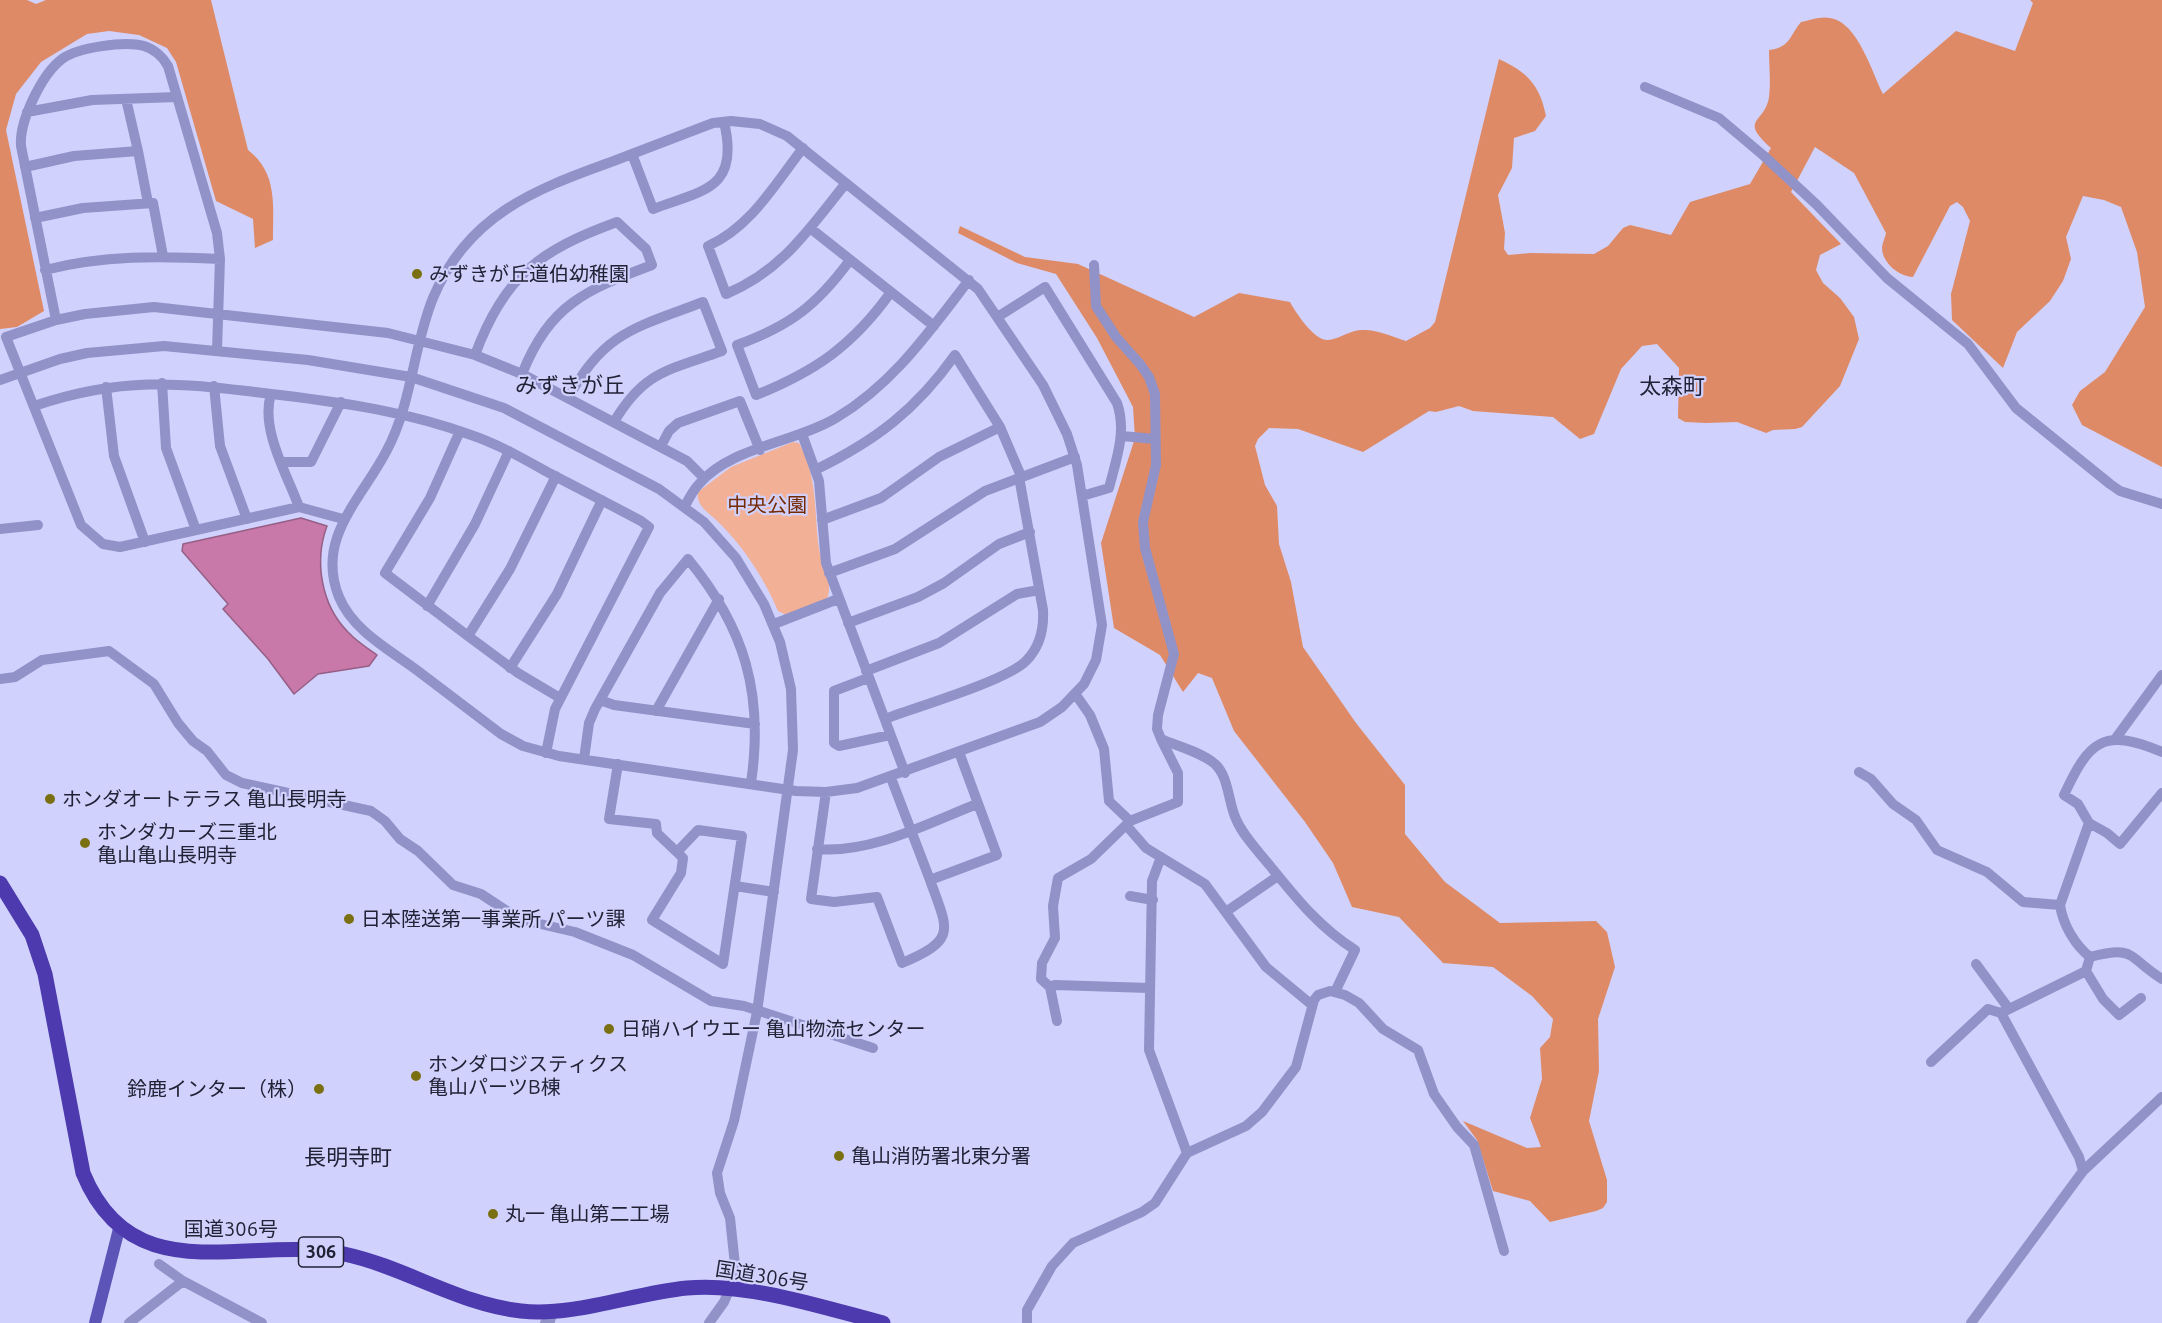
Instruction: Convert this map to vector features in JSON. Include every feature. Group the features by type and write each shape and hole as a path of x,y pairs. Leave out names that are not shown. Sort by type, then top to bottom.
{"highway":[{"name":"国道306号","path":"0,883 32,935 45,974 83,1173 95,1196 120,1225 158,1246 193,1254 283,1249 344,1254 499,1308 536,1312 549,1317 681,1289 730,1288 804,1303 883,1323"}],"main road":[{"path":"95,1323 120,1225"}],"street":[{"path":"56,320 20,136 27,112 51,71 60,61 82,50 146,46 164,59 217,233 220,259 216,350"},
{"path":"1645,87 1719,118 1816,205 1887,278 1968,344 2016,408 2120,491 2162,504"},
{"path":"27,112 59,105 177,97"},
{"path":"126,99 148,203"},
{"path":"750,121 769,126 803,148 969,280 999,316 1060,416 1075,457 1102,625 1096,660 1076,695 1040,722 905,773 857,788 826,792 788,789 546,753 523,746 501,734 363,630 350,617 335,586 331,561 334,544 343,519 387,450 402,413 430,305 442,281 464,248 489,222 528,195 632,154 724,122 750,121"},
{"path":"632,154 649,210 704,191 719,178 729,152 724,122"},
{"path":"803,148 747,220 725,238 708,246 726,294 764,276 787,255 846,183"},
{"path":"25,167 74,156 138,151"},
{"path":"35,218 82,208 153,203 163,256"},
{"path":"475,355 494,312 519,278 562,244 617,222 646,249 652,265 598,286 562,311 540,337 522,374"},
{"path":"810,228 934,326"},
{"path":"45,270 112,258 163,256 220,259"},
{"path":"850,260 827,290 801,314 768,334 737,345 756,395 815,368 842,348 865,326 891,292"},
{"path":"1057,1021 1050,987 1041,979 1041,968 1054,938 1053,906 1058,878 1091,860 1128,823 1178,802 1178,773 1157,729 1158,715 1174,660 1145,548 1143,522 1156,465 1155,394 1149,377 1116,336 1096,306 1094,266"},
{"path":"685,506 704,478 729,462 834,419 881,386 906,360 969,280"},
{"path":"999,316 1045,287 1113,394 1121,414 1122,436 1109,488 1082,496"},
{"path":"569,398 590,362 613,340 630,330 703,302 722,351 646,382 630,397 614,422"},
{"path":"343,519 299,507 145,542 120,546 103,544 85,531 6,337 56,320 103,311 154,307 366,330 421,341 475,355 522,374 661,446 687,461 704,478"},
{"path":"0,380 60,359 113,348 164,346 358,367 411,377 481,399 530,420 659,489 704,522 736,558 755,587 774,624 787,668 793,707 793,750 757,1012 734,1121 717,1173 720,1193 730,1218 736,1274 709,1323"},
{"path":"815,470 855,451 897,420 918,401 955,355 1005,433 1020,477 1043,610 1042,630 1036,647 1026,661 1006,674 885,719"},
{"path":"34,406 68,394 106,387 162,383 214,386 340,402 402,413 460,431 509,451 649,527 625,579 560,698 550,723 546,753"},
{"path":"162,383 166,448 196,530"},
{"path":"214,386 220,446 247,519"},
{"path":"106,387 114,456 145,542"},
{"path":"272,394 268,406 270,424 299,507"},
{"path":"661,446 669,430 678,423 740,401 760,450"},
{"path":"282,462 311,462 340,402"},
{"path":"822,520 881,498 939,457 1000,428"},
{"path":"460,431 430,498 385,573 510,668 560,698"},
{"path":"802,434 819,481 830,573 905,773"},
{"path":"1122,436 1155,439"},
{"path":"428,606 475,524 509,451"},
{"path":"830,573 895,549 933,527 965,502 1020,477 1075,457"},
{"path":"468,636 510,569 556,476"},
{"path":"510,668 566,577 602,500"},
{"path":"0,529 38,525"},
{"path":"848,623 918,597 993,548 1030,532"},
{"path":"584,759 589,723 600,700 660,593 688,559 732,622 742,648 753,690 755,723 750,783"},
{"path":"890,735 839,746 834,743 834,691 939,643 1017,594 1039,590"},
{"path":"656,711 718,599"},
{"path":"774,624 838,599"},
{"path":"0,679 15,678 42,660 109,651 154,684 174,718 207,751 226,775 242,783 371,811 386,821 400,839 418,851 453,885 481,894 508,915 543,927 575,932 633,955 708,999 744,1006 873,1048"},
{"path":"2116,738 2162,675"},
{"path":"1076,695 1090,715 1104,749 1110,801 1146,848 1205,884 1266,967 1312,1005"},
{"path":"600,700 656,711 755,723"},
{"path":"2162,752 2116,738 2103,742 2085,755 2064,795 2078,804 2089,823 2107,833 2120,844 2162,793"},
{"path":"1161,739 1199,755 1217,766 1225,782 1236,820 1291,894 1323,927 1355,950 1335,992"},
{"path":"930,880 997,855 959,752"},
{"path":"618,764 609,819 656,824 657,833 676,852 683,858 681,873 652,920 723,964 742,836 698,830 676,852"},
{"path":"1859,772 1871,778 1893,804 1916,820 1937,849 1987,872 2023,902 2060,905"},
{"path":"826,792 812,899 834,902 877,897 902,963 930,951 943,935 943,917 891,778"},
{"path":"817,849 858,847 977,804"},
{"path":"2089,823 2060,905 2072,936 2079,948 2090,957"},
{"path":"1161,857 1152,881 1149,1050 1187,1153"},
{"path":"1227,911 1278,876"},
{"path":"735,886 774,892"},
{"path":"1130,896 1153,900"},
{"path":"2090,957 2126,951 2162,978"},
{"path":"2090,957 2086,971 2103,999 2119,1015 2141,998"},
{"path":"1976,963 2005,1011 2079,1157 2083,1171"},
{"path":"1931,1062 1988,1009 2005,1011 2086,971"},
{"path":"1050,987 1055,985 1149,988"},
{"path":"1026,1323 1027,1310 1052,1266 1073,1243 1142,1212 1155,1203 1187,1153 1246,1126 1263,1112 1296,1067 1312,1005 1318,995 1335,992 1353,999 1383,1029 1418,1050 1434,1094 1457,1127 1474,1145 1504,1251"},
{"path":"1971,1323 2083,1171 2162,1097"},
{"path":"159,1264 183,1281 262,1323"},
{"path":"129,1323 183,1281"}],"green space":[{"name":"中央公園","path":"793,442 799,443 809,469 819,549 827,574 829,593 827,599 786,615 778,611 759,573 742,549 702,506 698,500 698,492 731,467"}],"shaded area":[{"path":"0,0 27,0 36,4 46,0 211,0 248,150 265,169 272,191 273,240 255,248 253,219 216,201 176,62 167,48 139,35 109,31 87,34 41,62 16,94 6,130 44,311 17,327 0,329"},
{"path":"2030,0 2162,0 2162,467 2082,425 2072,405 2080,391 2105,372 2145,307 2137,252 2121,207 2104,200 2083,196 2066,237 2071,259 2063,281 2050,301 2017,332 2003,368 1952,320 1951,294 1970,221 1963,207 1957,202 1950,206 1913,277 1903,275 1885,259 1882,248 1886,233 1854,173 1815,147 1791,192 1841,244 1820,255 1816,270 1823,283 1840,298 1854,317 1859,339 1840,386 1802,427 1773,430 1766,433 1737,422 1685,422 1678,418 1679,368 1657,344 1642,346 1621,369 1594,434 1580,439 1553,417 1473,411 1459,406 1436,412 1429,411 1363,452 1298,429 1269,428 1258,439 1255,446 1265,485 1277,506 1279,544 1291,582 1303,647 1356,723 1405,785 1405,834 1445,882 1500,923 1596,921 1607,932 1615,967 1598,1019 1599,1071 1589,1121 1607,1180 1607,1202 1603,1208 1596,1211 1550,1222 1530,1201 1493,1191 1477,1140 1463,1121 1527,1148 1541,1147 1530,1118 1542,1079 1540,1048 1550,1037 1553,1019 1532,996 1493,967 1443,963 1399,917 1352,907 1333,863 1305,822 1234,731 1212,678 1198,673 1183,692 1160,655 1114,628 1101,543 1135,438 1133,407 1097,338 1056,274 1017,263 958,233 960,226 1025,257 1078,264 1194,317 1239,293 1290,302 1306,326 1324,339 1329,340 1355,331 1370,330 1406,341 1430,328 1435,322 1499,59 1517,69 1531,81 1540,96 1546,116 1535,131 1514,138 1512,168 1498,195 1505,233 1504,249 1508,255 1594,254 1608,246 1623,228 1630,225 1671,235 1690,202 1750,184 1771,148 1761,138 1755,126 1767,106 1769,97 1769,50 1785,44 1801,22 1816,18 1830,18 1849,29 1863,50 1883,94 1956,31 2015,51 2033,3"},
{"path":"301,518 327,526 321,554 322,582 326,596 339,621 348,632 377,655 369,666 318,674 294,694 268,659 223,609 228,604 182,551 183,544"}],"place":[{"name":"みずきが丘道伯幼稚園","path":"417,274"},
{"name":"ホンダオートテラス 亀山長明寺","path":"50,799"},
{"name":"ホンダカーズ三重北 亀山亀山長明寺","path":"85,843"},
{"name":"日本陸送第一事業所 パーツ課","path":"349,919"},
{"name":"日硝ハイウエー 亀山物流センター","path":"609,1029"},
{"name":"ホンダロジスティクス 亀山パーツB棟","path":"416,1076"},
{"name":"鈴鹿インター（株）","path":"319,1089"},
{"name":"亀山消防署北東分署","path":"839,1156"},
{"name":"丸一 亀山第二工場","path":"493,1214"}],"district":[{"name":"みずきが丘","path":"570,386"},
{"name":"太森町","path":"1672,387"},
{"name":"長明寺町","path":"348,1158"}]}
